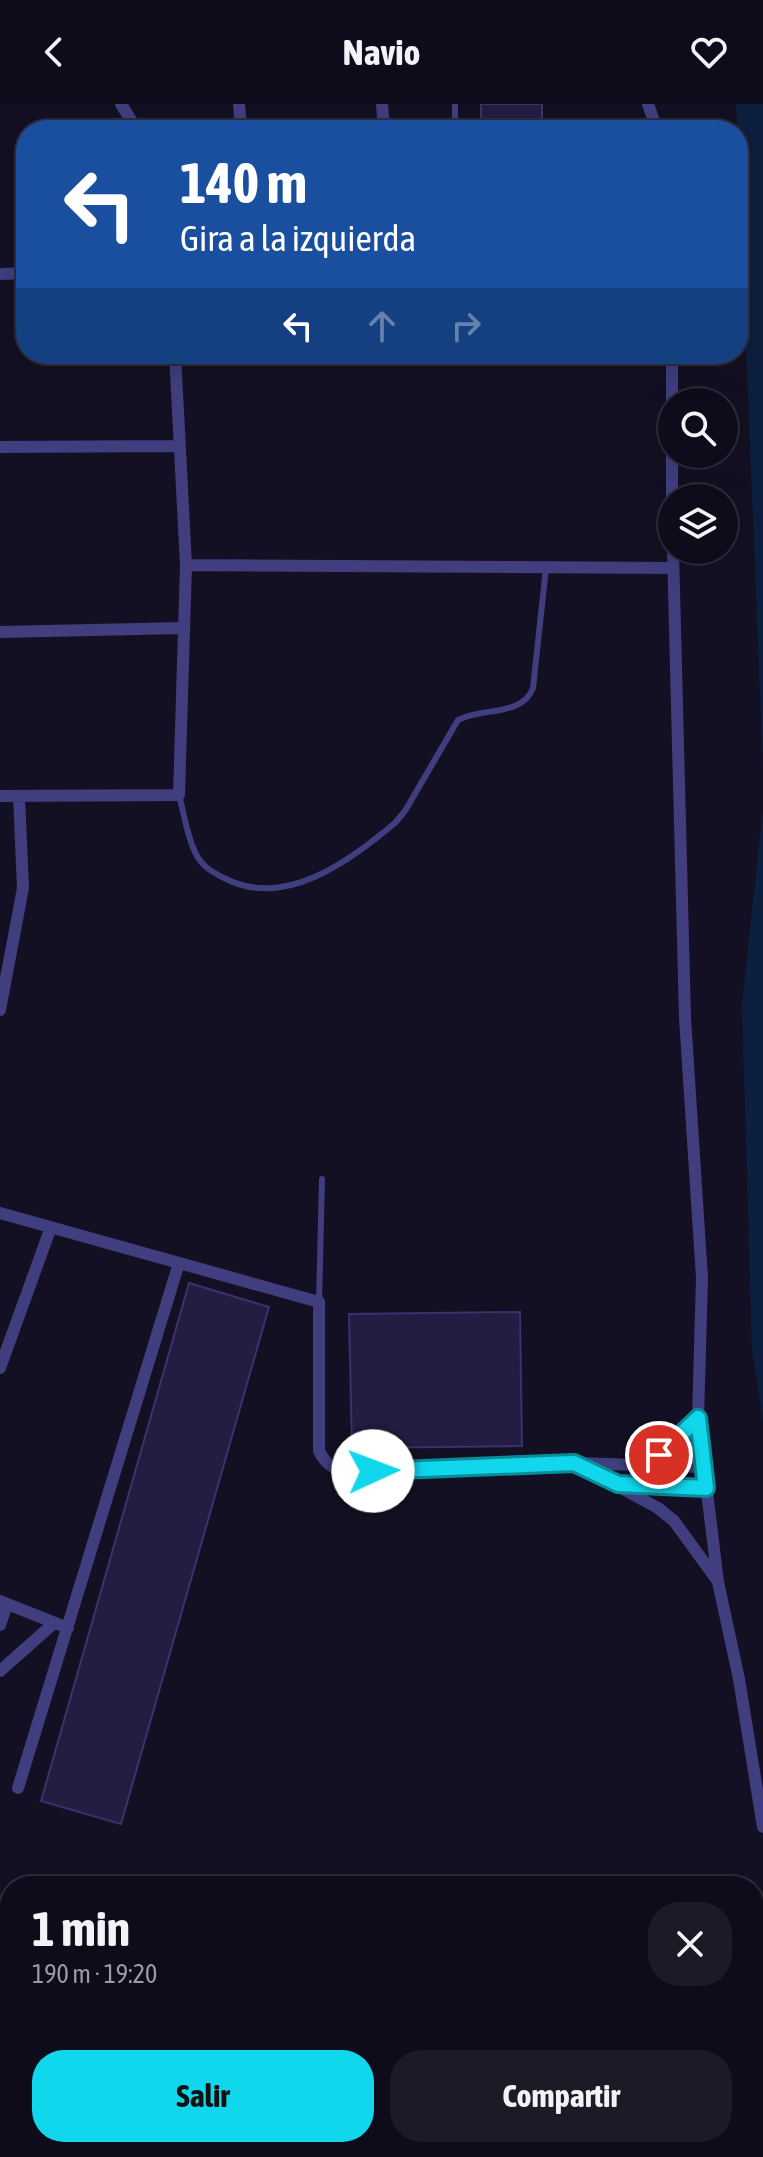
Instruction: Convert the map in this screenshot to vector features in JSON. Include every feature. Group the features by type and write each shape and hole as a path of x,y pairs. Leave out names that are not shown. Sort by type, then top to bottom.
{"street":[{"path":"0,796 179,795 186,565 175,364"},
{"path":"672,364 672,484"},
{"path":"0,447 179,446"},
{"path":"673,564 685,1018 702,1278 698,1418 718,1582 739,1679 763,1827"},
{"path":"186,565 673,568"},
{"path":"0,632 184,628"},
{"path":"0,1010 23,888 19,796"},
{"path":"0,1213 319,1302 319,1451 333,1468 345,1472 574,1463 704,1467"},
{"path":"0,1368 51,1227"},
{"path":"18,1788 179,1263"},
{"path":"642,1466 678,1440 698,1418"},
{"path":"574,1463 618,1484 674,1521 718,1582"},
{"path":"618,1484 706,1488"},
{"path":"0,1625 3,1603 68,1628"},
{"path":"0,1671 53,1624"}],"lane":[{"path":"179,795 196,855 208,870 237,885 286,888 314,880 395,823 458,720 520,705 529,698 533,688 546,568"},
{"path":"319,1302 322,1179"}],"water":[{"path":"736,104 763,104 763,766 747,364 748,120 737,120"},
{"path":"763,808 763,1422 752,1349 742,1004"}],"building":[{"path":"481,104 542,104 542,120 481,120"},
{"path":"189,1283 269,1307 121,1824 41,1801"},
{"path":"520,1312 522,1446 352,1448 349,1314"}],"route":[{"path":"373,1471 574,1463 618,1484 706,1488 698,1418 659,1455"}]}
